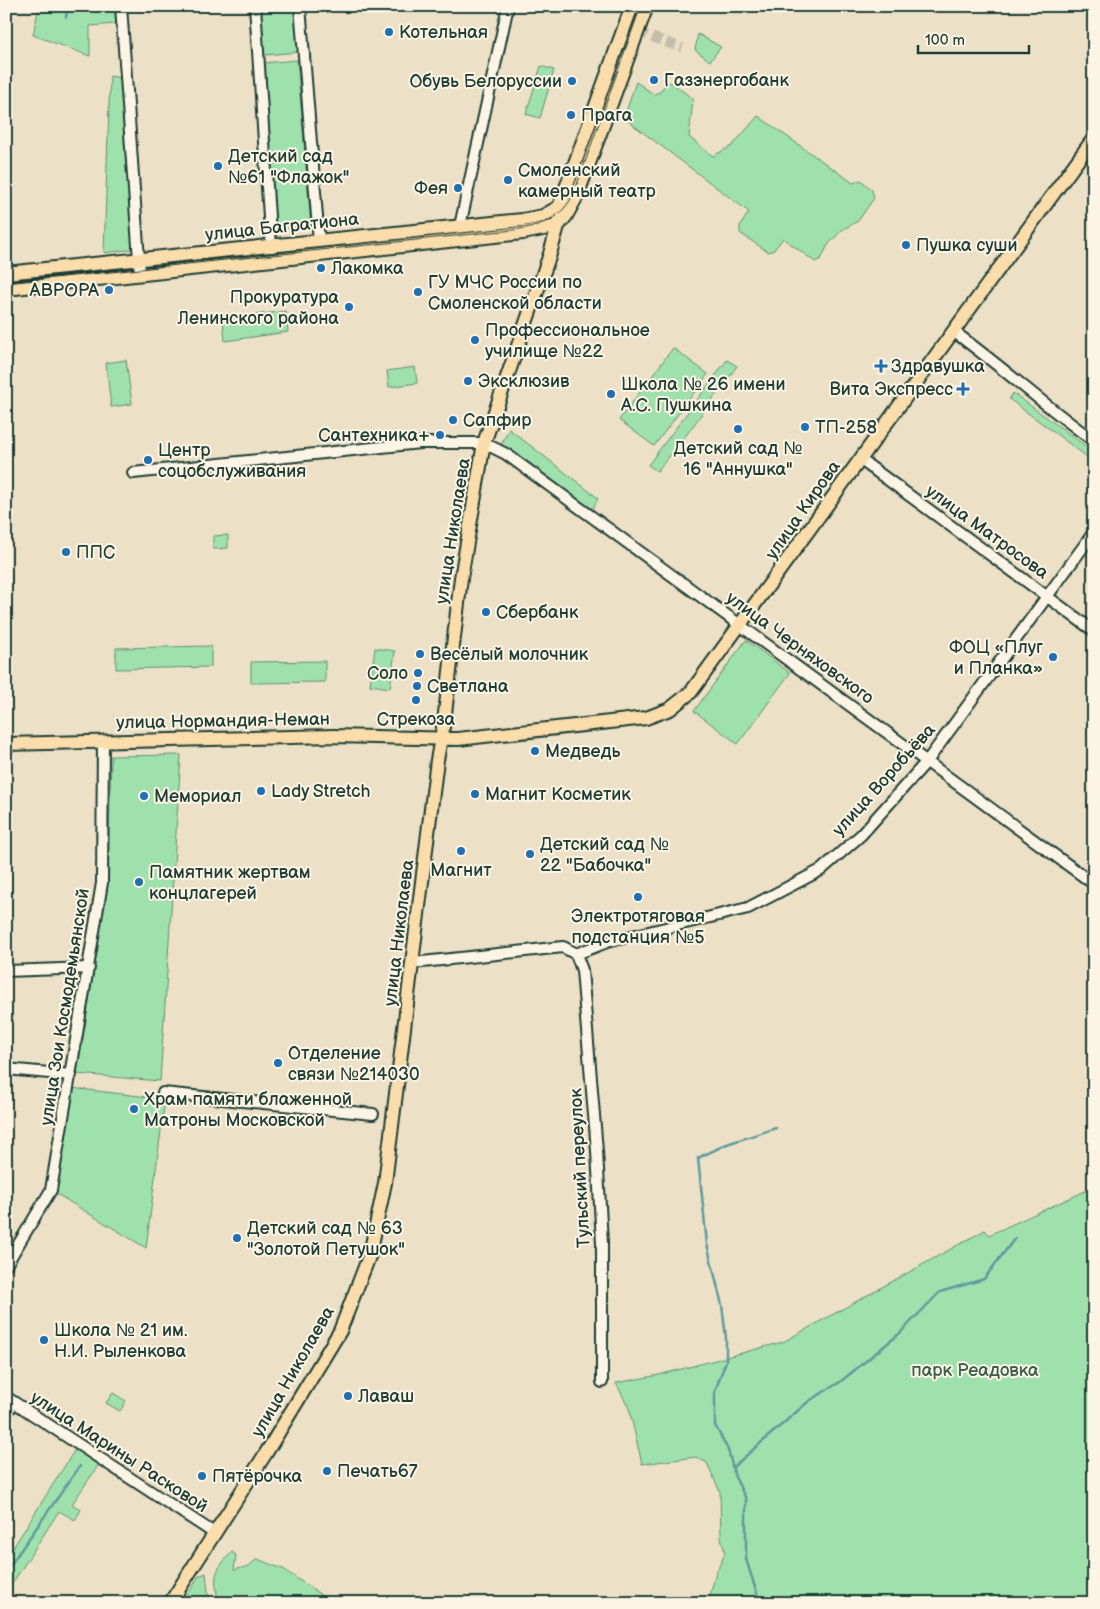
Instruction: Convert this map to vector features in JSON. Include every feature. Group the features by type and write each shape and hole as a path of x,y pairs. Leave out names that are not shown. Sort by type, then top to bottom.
{"main road":[{"name":"улица Николаева","path":"553,228 566,216 577,196 647,6"},
{"name":"улица Николаева","path":"170,1603 266,1453 340,1331 370,1254 382,1203 462,578 484,443 549,257 553,228 559,207 630,11"},
{"name":"улица Кирова","path":"441,739 646,718 670,709 691,692 742,626 952,332 1094,138"},
{"name":"улица Багратиона","path":"6,273 460,226 543,216 559,207"},
{"path":"543,216 553,228"},
{"name":"улица Багратиона","path":"6,288 523,233 553,228"},
{"path":"523,233 540,238 549,257"},
{"name":"улица Нормандия-Неман","path":"6,744 334,736 441,739"}],"street":[{"path":"121,6 140,274"},
{"path":"255,6 271,246"},
{"path":"300,6 319,241"},
{"path":"460,226 508,6"},
{"path":"630,11 638,32"},
{"path":"952,332 1006,371 1042,403 1094,441"},
{"path":"133,473 420,443 484,443"},
{"name":"улица Черняховского","path":"484,443 506,454 928,760 1094,884"},
{"name":"улица Матросова","path":"860,460 1094,631"},
{"name":"улица Воробьёва","path":"576,954 607,942 748,908 821,870 861,835 928,760 1094,532"},
{"name":"улица Зои Космодемьянской","path":"6,1265 51,1190 102,883 102,741"},
{"path":"414,963 563,947 576,954"},
{"name":"Тульский переулок","path":"576,954 582,970 597,1151 602,1243 602,1382"},
{"path":"6,971 89,968"},
{"path":"6,1068 70,1075"},
{"path":"164,1090 373,1111"},
{"path":"6,1414 10,1400"},
{"name":"улица Марины Расковой","path":"10,1400 214,1534"}],"green space":[{"path":"39,6 114,6 116,24 90,26 90,56 33,35"},
{"path":"260,6 295,6 299,52 264,55"},
{"path":"698,34 721,47 710,61 695,50"},
{"path":"297,60 311,226 276,229 262,63"},
{"path":"541,66 554,70 540,118 526,114"},
{"path":"110,76 125,79 135,249 104,253"},
{"path":"636,82 655,95 657,92 659,93 667,82 672,83 693,99 689,137 713,156 732,146 758,116 853,183 861,180 872,190 874,198 858,221 842,230 828,245 821,259 815,262 783,238 774,250 768,252 740,233 740,226 749,212 624,118"},
{"path":"286,311 288,332 225,341 223,319"},
{"path":"673,348 708,374 654,446 619,420"},
{"path":"126,360 132,404 111,407 106,363"},
{"path":"727,360 737,366 678,446 657,471 648,465"},
{"path":"415,367 417,383 389,387 387,371"},
{"path":"1013,393 1094,452 1094,462 1009,399"},
{"path":"509,429 598,498 592,511 500,447"},
{"path":"228,535 228,548 213,549 213,536"},
{"path":"746,640 790,673 738,744 694,711"},
{"path":"211,646 211,667 116,669 116,648"},
{"path":"375,648 395,651 390,688 370,685"},
{"path":"325,661 325,682 251,683 251,662"},
{"path":"181,755 160,1081 77,1074 108,882 111,756"},
{"path":"71,1088 165,1099 146,1248 55,1193"},
{"name":"парк Реадовка","path":"1094,1187 1094,1603 708,1603 716,1573 725,1553 721,1537 720,1492 707,1463 696,1457 642,1464 629,1408 616,1383 659,1375 783,1342 985,1230 989,1235"},
{"path":"113,1393 126,1401 120,1411 106,1403"},
{"path":"76,1448 100,1463 72,1504 81,1510 75,1520 59,1511 6,1593 6,1559"},
{"path":"232,1552 236,1555 234,1570 249,1566 257,1559 283,1569 324,1597 365,1603 218,1603 216,1576 221,1565"},
{"path":"206,1573 209,1603 182,1603 199,1576"}],"waterway":[{"path":"66,17 68,6"},
{"path":"760,1603 746,1559 746,1499 735,1477 728,1450 715,1425 715,1391 726,1361 726,1338 722,1305 707,1244 698,1158 727,1144 776,1128"},
{"path":"733,1467 809,1401 840,1382 899,1334 940,1292 984,1279 1015,1238"},
{"path":"6,1571 80,1466"}],"tunnel":[{"path":"638,32 682,48"}],"tram line":[{"path":"6,283 503,231 531,227 544,222 556,216 566,206 574,193 641,6"}],"place":[{"name":"Котельная","path":"389,32"},
{"name":"Газэнергобанк","path":"654,80"},
{"name":"Обувь Белоруссии","path":"572,81"},
{"name":"Прага","path":"571,115"},
{"name":"Детский сад №61 \"Флажок\"","path":"218,166"},
{"name":"Смоленский камерный театр","path":"508,180"},
{"name":"Фея","path":"458,188"},
{"name":"Пушка суши","path":"906,245"},
{"name":"Лакомка","path":"321,268"},
{"name":"ABPOPA","path":"109,290"},
{"name":"ГУ МЧС России по Смоленской области","path":"418,292"},
{"name":"Прокуратура Ленинского района","path":"349,307"},
{"name":"Профессиональное училище №22","path":"475,340"},
{"name":"Здравушка","path":"881,366"},
{"name":"Эксклюзив","path":"468,381"},
{"name":"Вита Экспресс","path":"963,389"},
{"name":"Школа № 26 имени А.С. Пушкина","path":"611,394"},
{"name":"Сапфир","path":"453,420"},
{"name":"ТП-258","path":"805,427"},
{"name":"Детский сад № 16 \"Аннушка\"","path":"738,429"},
{"name":"Сантехника+","path":"440,435"},
{"name":"Центр соцобслуживания","path":"148,460"},
{"name":"ППС","path":"66,552"},
{"name":"Сбербанк","path":"486,612"},
{"name":"Весёлый молочник","path":"420,654"},
{"name":"ФОЦ «Плуг и Планка»","path":"1053,657"},
{"name":"Соло","path":"418,673"},
{"name":"Светлана","path":"417,686"},
{"name":"Стрекоза","path":"416,700"},
{"name":"Медведь","path":"535,751"},
{"name":"Lady Stretch","path":"261,791"},
{"name":"Магнит Косметик","path":"475,794"},
{"name":"Мемориал","path":"144,796"},
{"name":"Магнит","path":"461,851"},
{"name":"Детский сад № 22 \"Бабочка\"","path":"530,854"},
{"name":"Памятник жертвам концлагерей","path":"139,882"},
{"name":"Электротяговая подстанция №5","path":"638,897"},
{"name":"Отделение связи №214030","path":"278,1063"},
{"name":"Храм памяти блаженной Матроны Московской","path":"134,1109"},
{"name":"Детский сад № 63 \"Золотой Петушок\"","path":"237,1238"},
{"name":"Школа № 21 им. Н.И. Рыленкова","path":"44,1340"},
{"name":"Лаваш","path":"348,1396"},
{"name":"Печать67","path":"327,1471"},
{"name":"Пятёрочка","path":"202,1476"}]}
